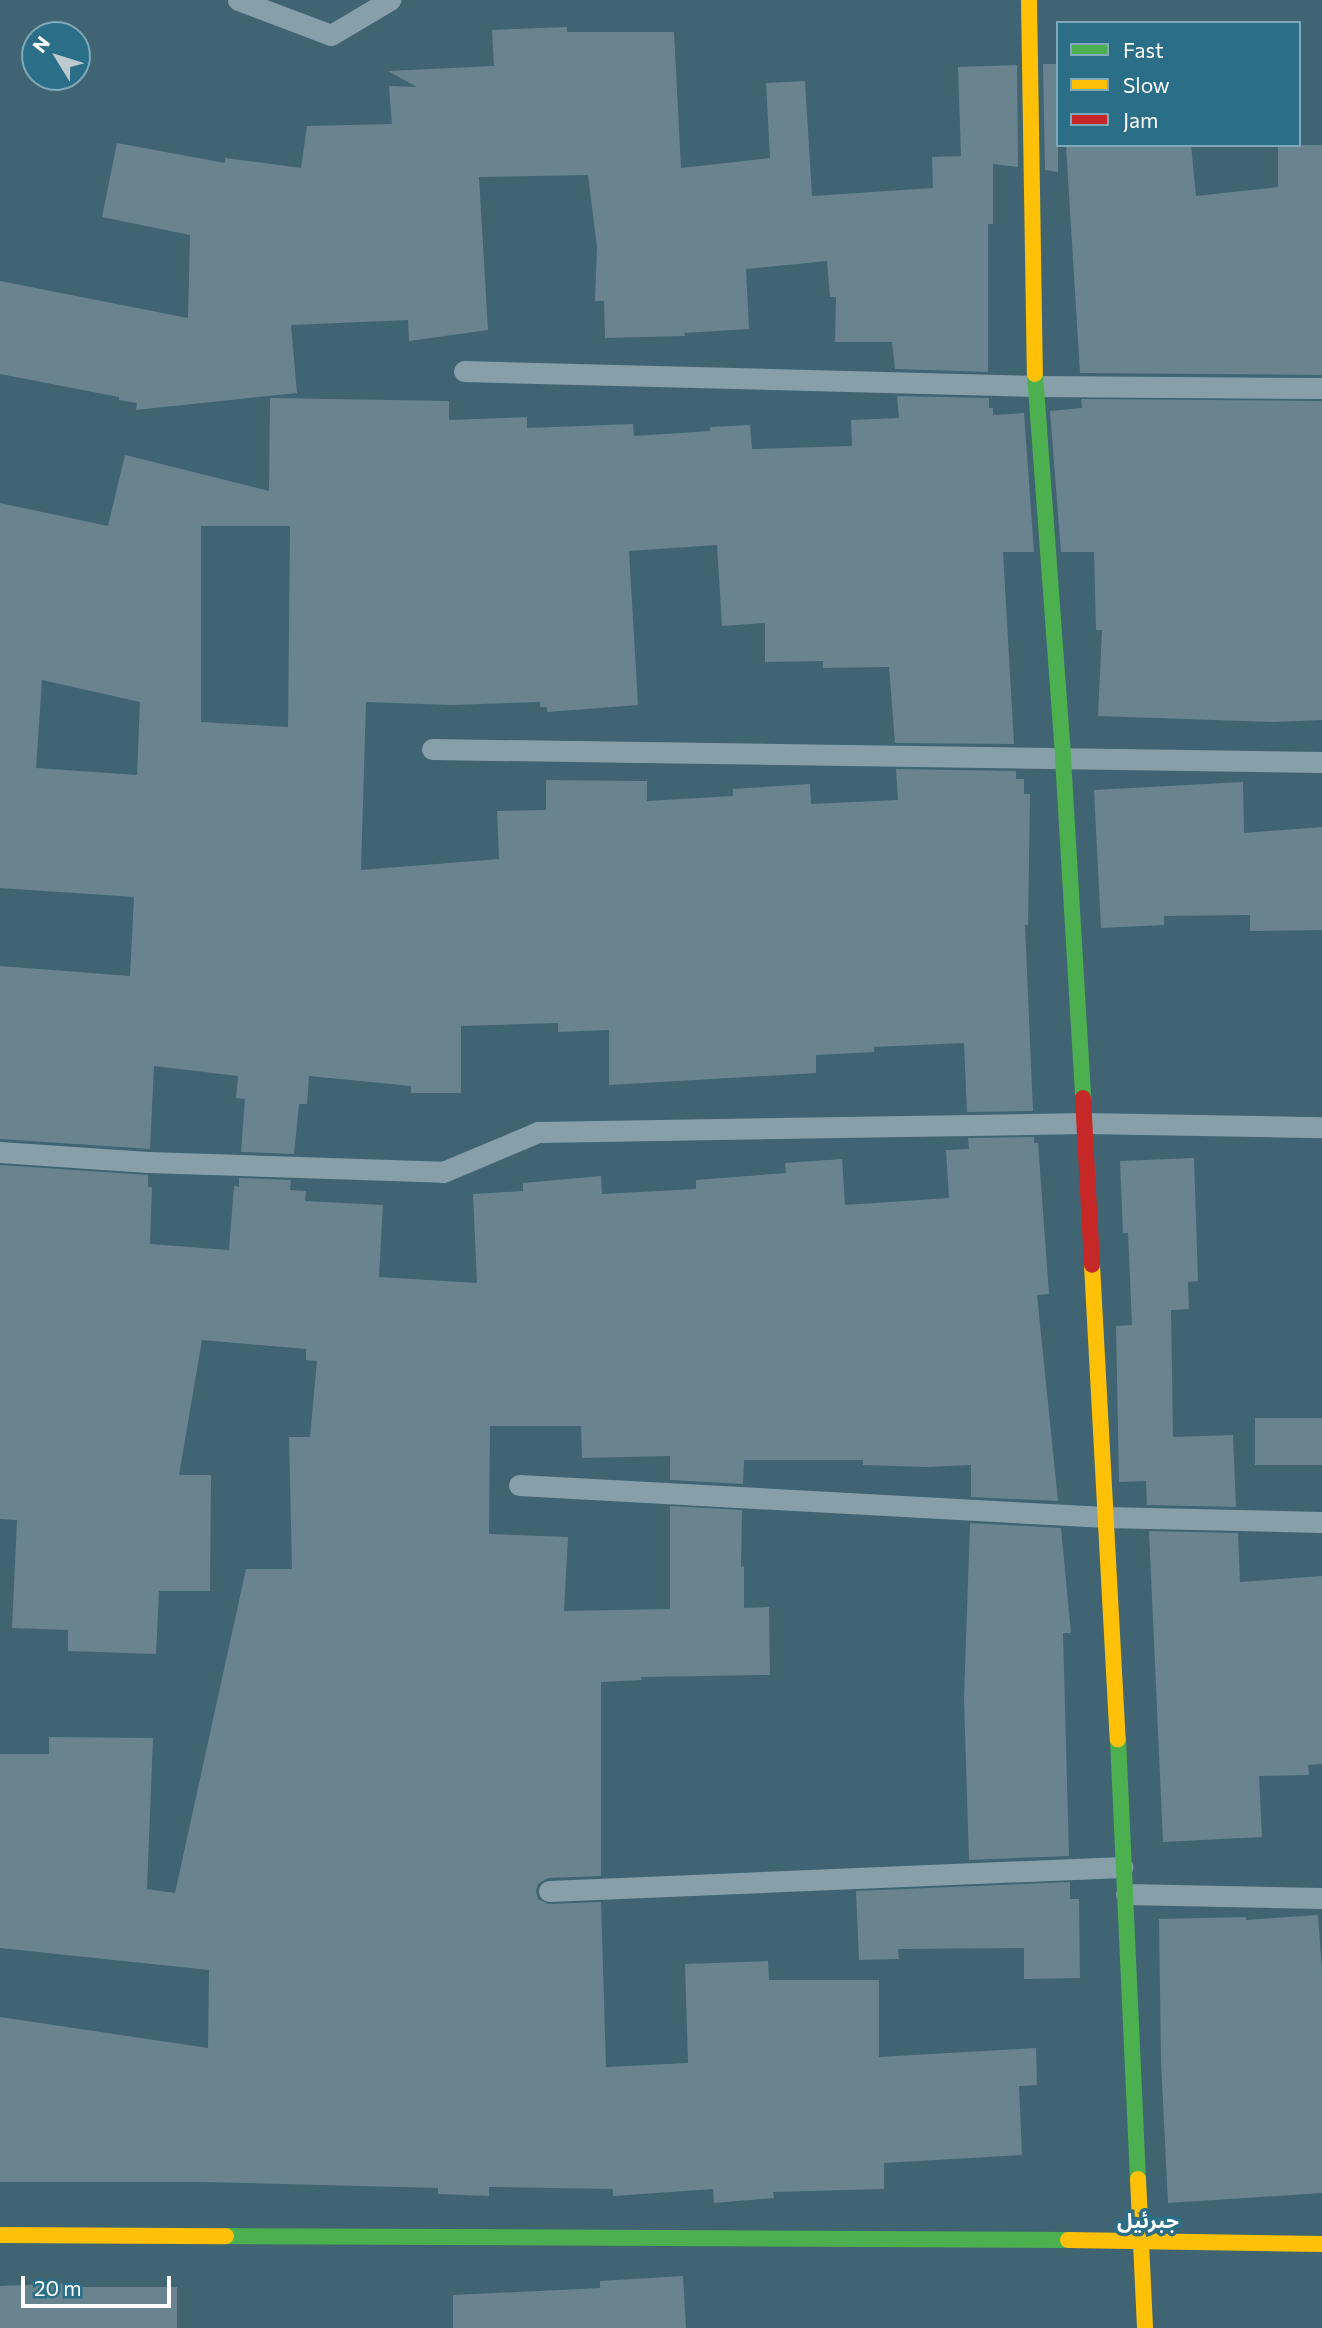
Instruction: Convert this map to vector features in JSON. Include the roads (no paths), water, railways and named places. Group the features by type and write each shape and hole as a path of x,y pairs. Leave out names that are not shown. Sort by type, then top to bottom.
{"street":[{"path":"238,0 331,35 390,0"},
{"path":"1029,0 1035,386 1063,758 1084,1123 1122,1867 1126,1894 1145,2328"},
{"path":"464,371 1035,386 1322,388"},
{"path":"432,749 1322,762"},
{"path":"0,1152 148,1162 443,1172 538,1132 1084,1123 1322,1127"},
{"path":"519,1485 1105,1517 1322,1521"},
{"path":"549,1891 1122,1867"},
{"path":"1126,1894 1322,1898"},
{"path":"0,2235 1142,2240 1322,2244"}],"district":[{"name":"جبرئیل","path":"1148,2220"}]}
